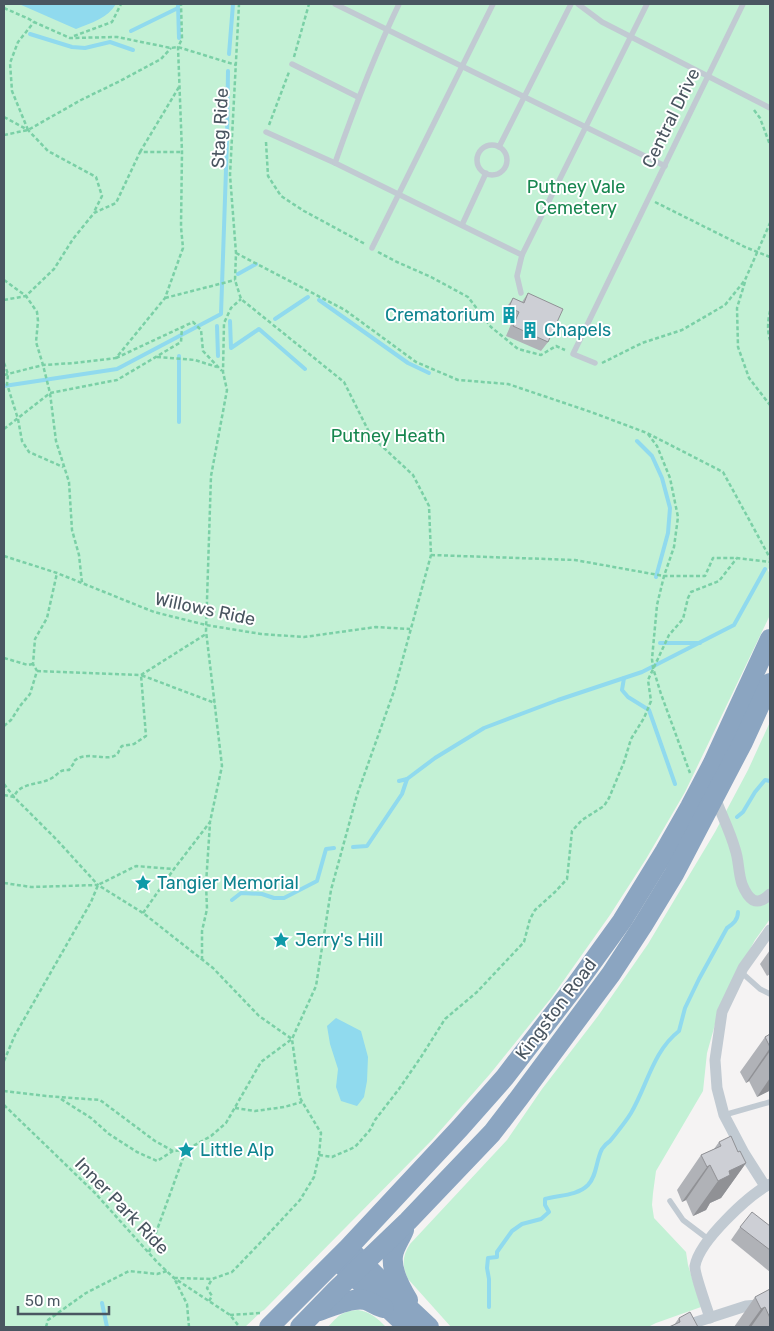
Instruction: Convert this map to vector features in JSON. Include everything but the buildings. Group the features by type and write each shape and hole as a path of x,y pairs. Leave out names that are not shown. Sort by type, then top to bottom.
{"highway":[{"name":"Kingston Road","path":"264,1319 342,1253 454,1135 504,1077 575,986 622,921 665,852 713,764 770,639"},
{"name":"Kingston Road","path":"300,1327 408,1222 492,1133 611,974 674,874 743,742 770,684"},
{"path":"408,1222 393,1254 393,1264 401,1289 418,1323"},
{"path":"342,1253 358,1269 390,1309"},
{"path":"358,1269 398,1298 418,1323"},
{"path":"315,1313 346,1302 365,1300 378,1307 390,1309 418,1323"}],"street":[{"path":"715,797 735,849 739,873 746,892 753,900 760,901 770,894"},
{"path":"710,1318 695,1267 699,1253 708,1239 740,1206 768,1185 744,1153 724,1115 717,1088 715,1060 722,1012 741,972 770,930"},
{"path":"681,1327 746,1306 770,1304"}],"lane":[{"path":"335,4 665,166"},
{"path":"335,163 358,97 399,4"},
{"path":"372,248 493,4"},
{"path":"499,147 571,4"},
{"path":"578,4 602,22 770,108"},
{"path":"520,293 517,276 522,255 647,4"},
{"name":"Central Drive","path":"573,354 743,4"},
{"path":"292,64 358,97"},
{"path":"266,132 462,224 522,255"},
{"path":"488,146 499,147 507,156 506,166 496,175 486,173 479,166 478,156 480,151 488,146"},
{"path":"462,224 486,173"},
{"path":"573,354 597,364"},
{"path":"741,972 770,994"},
{"path":"724,1115 770,1102"},
{"path":"670,1201 683,1220 708,1239"}],"path":[{"path":"70,38 112,22 121,4"},
{"path":"116,358 165,298 183,248 178,48 182,39 181,4"},
{"name":"Stag Ride","path":"235,280 236,253 230,176 239,4"},
{"path":"309,4 292,64 266,132 268,176 281,196 397,262 431,277 468,298 491,327 518,349 541,355 556,346 573,354"},
{"path":"4,8 70,38 117,37 178,48 236,64"},
{"path":"28,130 12,91 10,63 18,42 34,22"},
{"path":"4,135 28,130 81,100 120,82 161,59 171,48"},
{"path":"94,213 116,203 140,152 180,86"},
{"path":"736,90 760,118 770,145"},
{"path":"4,117 28,130 48,151 96,177 102,196 94,213 73,239 54,270 26,296 4,300"},
{"path":"140,152 182,152"},
{"path":"649,199 745,247 770,256"},
{"path":"770,223 745,280 737,308 738,347 749,378 770,405"},
{"path":"236,253 345,310 416,362 458,380 508,384 591,412 647,433 723,472 770,558"},
{"path":"4,280 26,296 37,312 36,342 50,393 56,442 69,482 72,530 79,555 82,583"},
{"path":"59,1097 91,1118 110,1134 138,1152 157,1161 173,1151 186,1150 211,1136 226,1123 261,1062 292,1039 316,986 331,890 357,796 394,691 430,555 429,506 413,475 370,436 344,382 242,299 235,280 165,298"},
{"path":"597,364 642,343 682,330 725,305 745,280"},
{"path":"202,960 202,932 207,909 206,884 210,822 222,766 206,634 211,476 227,390 223,372 224,323 231,308 242,299"},
{"path":"770,311 768,334 770,340"},
{"path":"6,374 43,365 116,358 193,322 201,330 203,351 223,372"},
{"path":"4,429 50,393 117,380 181,342 182,327"},
{"path":"157,357 195,360 219,368"},
{"path":"4,363 7,384 18,419 22,441 29,452 64,468"},
{"path":"647,433 658,446 670,478 678,516 674,547 657,605 653,639 653,668 693,780"},
{"path":"430,555 576,560 664,576 705,576 713,558 738,558 770,562"},
{"name":"Willows Ride","path":"4,556 57,573 154,612 206,626 261,634 304,637 376,627 410,629"},
{"path":"319,1155 332,1158 355,1147 399,1090 445,1019 477,992 524,942 530,919 535,910 567,879 572,831 582,820 604,806 609,798 632,738 644,718 651,701 648,680 669,635 682,619 688,598 692,592 719,581 738,558"},
{"path":"4,726 11,720 30,694 37,671 33,664 35,639 46,618 57,573"},
{"path":"141,675 206,634"},
{"path":"4,658 28,665 33,664"},
{"path":"37,671 141,675 215,703"},
{"path":"14,797 15,793 28,785 48,780 57,772 69,770 74,760 78,757 90,755 107,758 113,757 122,746 134,744 146,736 141,675"},
{"path":"4,784 14,797 98,885 143,913 213,968 258,1016 292,1039 300,1098 321,1133 314,1177 300,1200 232,1272 212,1279 174,1278 187,1304 189,1327"},
{"path":"4,795 14,797"},
{"path":"143,913 210,822"},
{"path":"4,883 31,887 98,885 136,866 174,869"},
{"path":"4,1061 16,1035 91,902 98,885"},
{"path":"4,1091 100,1100 155,1142 173,1151"},
{"path":"234,1108 255,1111 303,1102"},
{"name":"Inner Park Ride","path":"4,1105 95,1193 166,1271 230,1315 238,1325"},
{"path":"148,1252 186,1150"},
{"path":"46,1327 48,1320 86,1293 129,1271 157,1274 166,1271"},
{"path":"209,1301 212,1296 207,1288 212,1279"},
{"path":"230,1315 264,1319"},
{"path":"234,1320 242,1322"}],"green space":[{"name":"Putney Heath","path":"4,4 770,4 770,566 768,570 770,575 770,615 685,792 646,859 610,915 552,997 490,1074 432,1140 245,1327 4,1327"},
{"path":"770,722 770,919 755,940 721,1003 707,1053 703,1091 656,1171 653,1193 654,1218 686,1252 701,1307 648,1327 451,1327 408,1279 404,1261 407,1248 507,1140 648,944 715,832 748,770"},
{"path":"358,1310 374,1316 386,1327 328,1327 341,1315"}],"water":[{"path":"19,4 116,4 104,16 76,29"},
{"path":"336,1018 361,1031 368,1057 364,1097 357,1106 341,1101 336,1087 338,1069 330,1044 327,1026"}],"waterway":[{"path":"178,4 179,38"},
{"path":"229,54 233,4"},
{"path":"131,31 178,8"},
{"path":"30,34 72,47 85,48 110,42 133,50"},
{"path":"4,386 117,369 221,314 228,71"},
{"path":"238,274 256,264"},
{"path":"275,319 308,297"},
{"path":"319,300 408,363 429,373"},
{"path":"230,321 231,348 259,329 305,369"},
{"path":"217,326 218,356"},
{"path":"179,356 179,422"},
{"path":"637,441 652,456 662,478 670,508 668,533 656,577"},
{"path":"399,781 407,779 435,758 484,728 558,700 642,672 734,625 765,569"},
{"path":"660,643 700,643"},
{"path":"624,678 622,690 628,697 649,710 675,784"},
{"path":"353,847 367,846 402,794 407,779"},
{"path":"737,817 743,812 765,780 770,781"},
{"path":"232,900 241,893 284,898 317,881 326,849 334,848"},
{"path":"489,1307 488,1258 497,1257 497,1252 512,1231 522,1224 541,1219 549,1212 545,1205 545,1199 567,1195 584,1189 591,1181 602,1149 629,1117 663,1048 679,1031 685,1008 699,979 727,928 736,920 738,912"},
{"path":"102,1303 107,1327"}],"place":[{"name":"Crematorium","path":"509,315"},
{"name":"Chapels","path":"530,330"},
{"name":"Tangier Memorial","path":"143,883"},
{"name":"Jerry's Hill","path":"281,940"},
{"name":"Little Alp","path":"186,1150"}],"park label":[{"name":"Putney Vale Cemetery","path":"576,197"}]}
